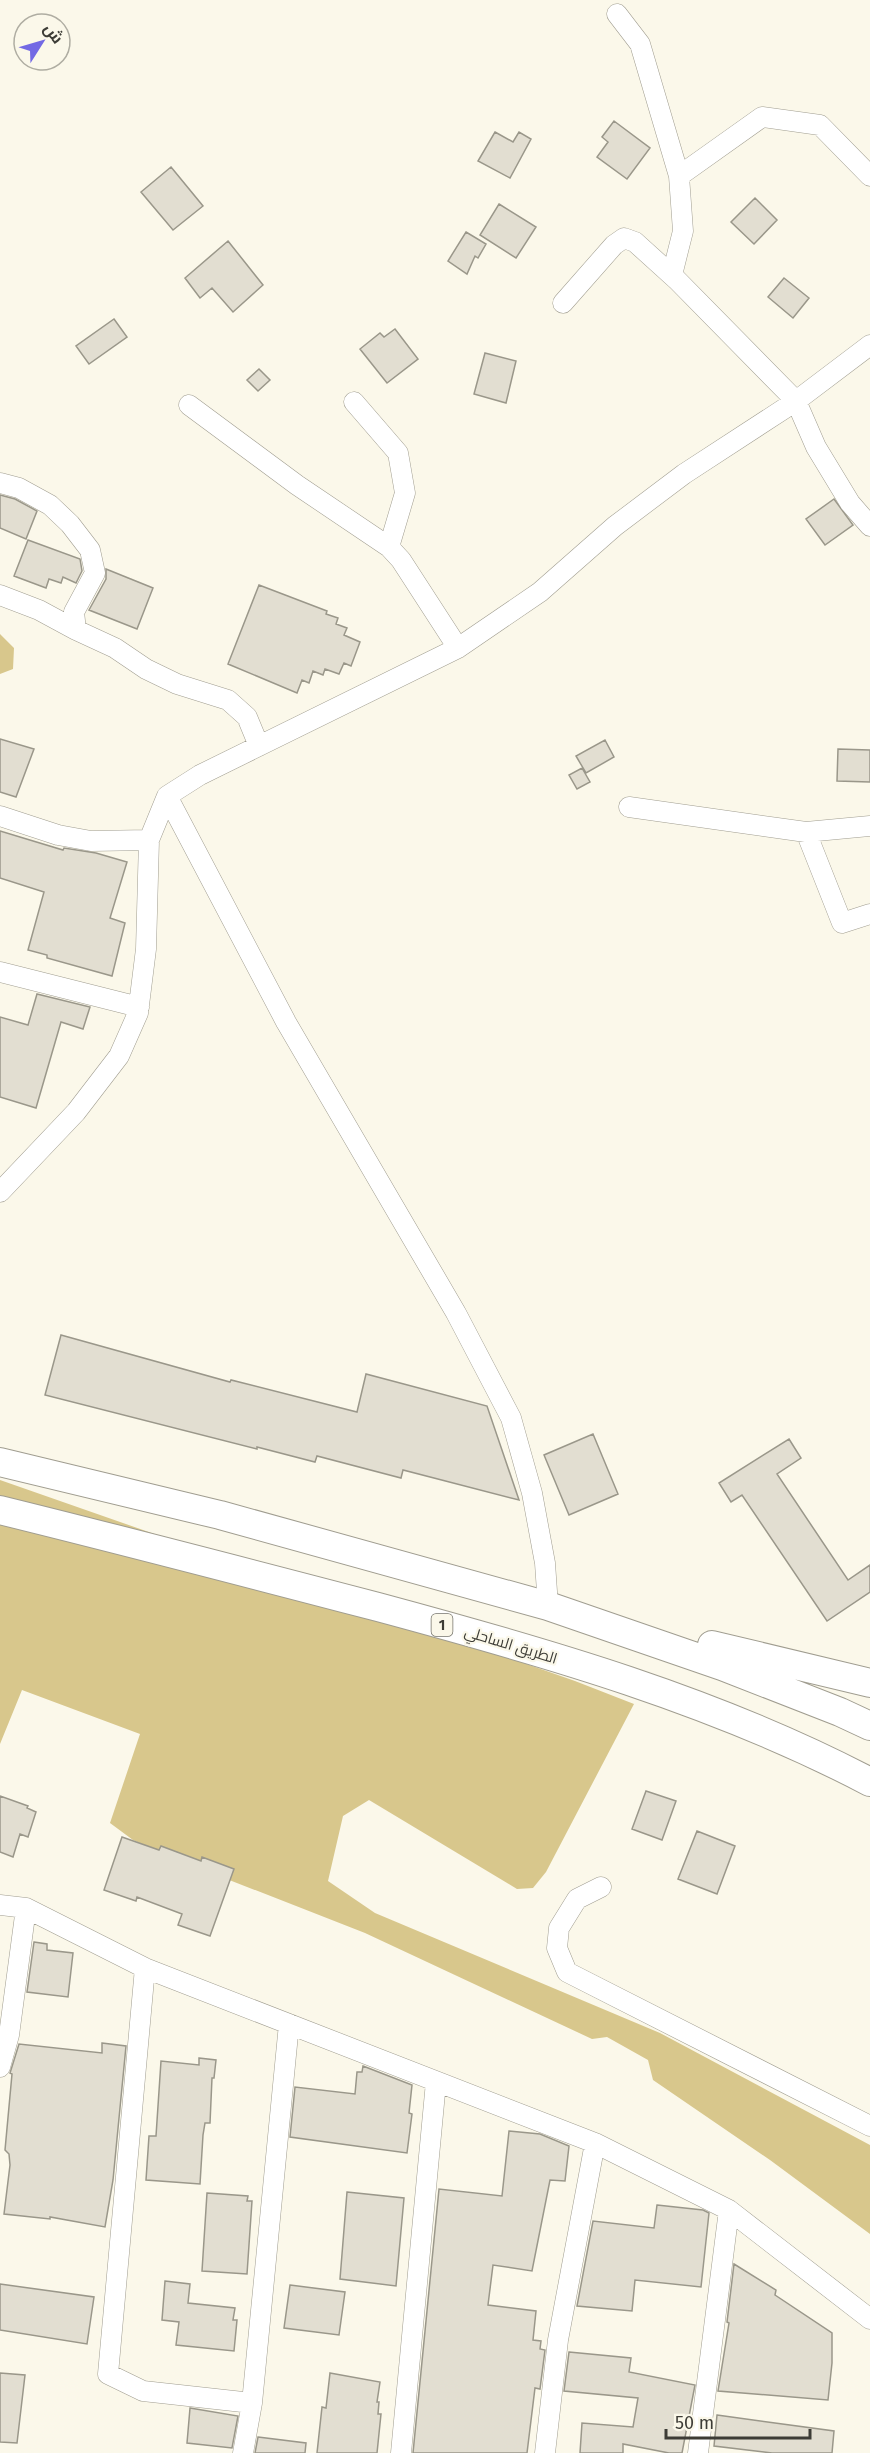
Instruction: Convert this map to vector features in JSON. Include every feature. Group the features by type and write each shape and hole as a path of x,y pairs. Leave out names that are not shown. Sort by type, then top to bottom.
{"highway":[{"path":"0,1462 220,1515 548,1606 840,1678 870,1683"},
{"name":"الطريق الساحلي","path":"0,1510 185,1556 508,1642 686,1702 827,1760 870,1782"},
{"path":"548,1606 722,1666 870,1726"}],"street":[{"path":"617,14 640,44 679,176 683,231 672,275"},
{"path":"679,176 762,117 820,125 870,176"},
{"path":"563,303 614,245 624,238 635,242 672,275 796,401 816,447 850,503 870,526"},
{"path":"0,1192 76,1112 119,1056 139,1007 146,949 149,840 167,796 200,775 458,648 540,592 615,526 684,474 796,401 870,345"},
{"path":"354,402 398,453 405,493 389,547"},
{"path":"189,405 297,485 389,547 401,560 458,648"},
{"path":"0,483 19,488 50,504 70,524 90,550 95,573 74,612 76,630"},
{"path":"0,595 39,610 115,648 146,669 177,684 228,700 247,717 259,746"},
{"path":"167,796 286,1022 456,1313 511,1418 532,1493 545,1563 548,1606"},
{"path":"629,807 806,832 870,826"},
{"path":"0,816 58,835 91,841 149,840"},
{"path":"806,832 843,923 870,914"},
{"path":"0,972 139,1007"},
{"path":"601,1887 577,1899 559,1928 557,1948 567,1972 870,2126"},
{"path":"0,1905 26,1908 145,1968 595,2143 729,2210 870,2319"},
{"path":"0,2067 9,2035 26,1908"},
{"path":"145,1968 108,2374 143,2391 252,2403"},
{"path":"243,2453 252,2403 289,2024"},
{"path":"401,2453 436,2082"},
{"path":"545,2453 558,2340 595,2143"},
{"path":"698,2453 729,2210"}],"shaded area":[{"path":"0,634 14,648 13,669 0,674"},
{"path":"0,1480 575,1681 634,1704 546,1872 533,1888 517,1889 369,1800 343,1816 328,1881 375,1913 660,2033 870,2145 870,2234 770,2160 653,2080 648,2060 607,2037 592,2039 365,1933 168,1856 133,1840 110,1823 140,1734 22,1690 0,1744"}],"building":[{"path":"614,121 650,148 627,179 597,157 608,142 602,137"},
{"path":"495,132 513,142 519,132 531,139 510,178 478,161"},
{"path":"171,167 203,206 173,230 141,192"},
{"path":"755,198 777,220 754,244 731,222"},
{"path":"499,204 536,227 516,258 480,235"},
{"path":"466,232 486,244 478,258 475,256 467,274 448,261"},
{"path":"228,241 263,285 233,312 212,288 200,298 185,278"},
{"path":"784,278 809,298 793,318 768,297"},
{"path":"114,319 127,337 89,364 76,346"},
{"path":"395,329 418,359 387,383 360,349 380,333 384,337"},
{"path":"485,353 516,361 506,403 474,394"},
{"path":"259,369 270,380 258,391 247,380"},
{"path":"0,495 15,499 37,511 26,539 0,528"},
{"path":"834,499 853,525 825,545 806,519"},
{"path":"28,540 80,559 82,571 76,583 63,577 61,583 49,579 46,588 14,576"},
{"path":"106,569 153,588 137,629 89,610 106,579"},
{"path":"259,585 327,611 326,614 338,618 336,624 347,628 344,635 360,642 351,666 344,663 339,674 325,669 323,675 313,671 309,683 302,680 297,693 228,664"},
{"path":"0,739 34,749 16,797 0,792"},
{"path":"605,740 614,757 586,773 576,756"},
{"path":"838,749 870,750 870,782 837,781"},
{"path":"582,768 590,782 577,789 569,775"},
{"path":"0,831 63,850 64,848 96,853 127,862 110,918 125,923 112,976 47,958 47,955 28,950 44,892 0,878"},
{"path":"37,994 90,1007 83,1029 61,1022 36,1108 0,1097 0,1017 28,1025"},
{"path":"61,1335 230,1382 231,1380 357,1412 366,1374 487,1406 519,1500 403,1470 401,1478 317,1456 315,1462 45,1395"},
{"path":"593,1434 618,1494 569,1515 544,1455"},
{"path":"789,1439 801,1458 777,1474 848,1580 870,1565 870,1592 827,1621 742,1495 731,1502 719,1483"},
{"path":"646,1791 676,1801 662,1840 632,1829"},
{"path":"0,1796 28,1806 27,1808 36,1812 28,1837 20,1834 13,1857 0,1852"},
{"path":"697,1831 735,1846 717,1894 678,1879"},
{"path":"122,1837 159,1850 161,1846 201,1861 202,1857 234,1869 210,1936 178,1925 182,1914 137,1897 136,1901 104,1890"},
{"path":"34,1942 47,1944 47,1950 73,1953 68,1997 27,1992"},
{"path":"102,2043 126,2046 113,2180 105,2227 50,2217 50,2219 4,2214 10,2165 9,2154 5,2150 12,2074 10,2073 19,2044 102,2053"},
{"path":"199,2058 216,2060 214,2078 212,2078 210,2123 205,2123 203,2135 200,2184 146,2180 149,2136 156,2136 161,2061 199,2065"},
{"path":"363,2066 412,2085 409,2113 412,2114 407,2153 290,2137 295,2087 355,2094 357,2072 362,2072"},
{"path":"509,2131 540,2134 569,2146 565,2181 550,2180 532,2271 493,2265 488,2305 536,2311 533,2340 541,2341 540,2349 545,2350 540,2389 535,2388 527,2453 413,2453 439,2189 502,2196"},
{"path":"347,2192 404,2198 396,2286 340,2279"},
{"path":"207,2193 248,2196 247,2201 252,2201 247,2274 202,2271"},
{"path":"657,2205 703,2210 709,2213 701,2287 635,2280 632,2311 577,2306 593,2221 654,2228"},
{"path":"734,2264 776,2290 775,2295 832,2333 828,2400 718,2391 729,2323 727,2322"},
{"path":"165,2281 190,2284 188,2303 235,2308 233,2320 237,2320 234,2351 176,2345 179,2322 162,2320"},
{"path":"0,2284 94,2297 87,2344 0,2330"},
{"path":"290,2285 345,2292 339,2335 284,2328"},
{"path":"569,2352 631,2358 629,2372 695,2385 682,2453 669,2453 623,2444 623,2453 580,2453 582,2423 633,2427 638,2398 564,2391"},
{"path":"0,2373 25,2375 17,2443 0,2442"},
{"path":"330,2373 380,2382 377,2402 379,2402 378,2414 381,2414 377,2453 317,2453 322,2407 326,2408"},
{"path":"190,2408 238,2416 232,2448 187,2443"},
{"path":"717,2415 834,2431 832,2453 772,2453 714,2446"},
{"path":"258,2437 306,2443 305,2453 255,2453"}]}
